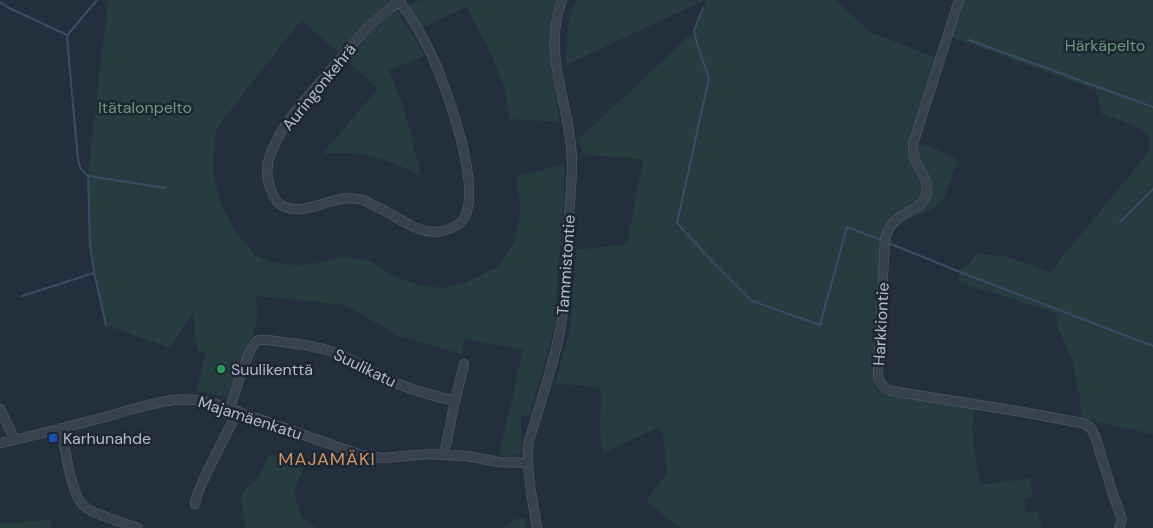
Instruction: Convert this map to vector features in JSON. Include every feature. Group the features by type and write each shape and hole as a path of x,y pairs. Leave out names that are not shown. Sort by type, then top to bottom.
{"street":[{"name":"Tammistontie","path":"537,528 528,463 528,449 560,335 566,276 571,156 570,136 556,70 554,48 555,26 562,0"},
{"name":"Harkkiontie","path":"959,0 913,144 916,161 926,180 927,192 924,201 917,208 896,220 889,228 886,238 878,374 880,382 884,388 891,391 1017,411 1082,423 1090,427 1095,436 1122,520 1119,528"},
{"name":"Auringonkehrä","path":"400,1 419,30 431,54 450,102 467,171 468,200 465,216 454,227 437,232 409,225 356,198 348,198 305,209 282,206 276,201 272,193 268,184 267,174 271,153 280,134 308,96 369,26 400,1"},
{"name":"Suulikatu","path":"195,504 234,410 250,350 257,341 287,342 333,352 417,392 455,402"},
{"path":"444,455 464,364"},
{"name":"Majamäenkatu","path":"0,443 172,399 187,398 204,400 361,455 383,458 428,454 472,457 499,462 528,463"},
{"path":"0,409 15,440"},
{"path":"61,428 72,483 83,506 138,528"}],"green space":[{"name":"Itätalonpelto","path":"108,0 391,0 338,52 301,20 217,128 213,171 221,203 236,232 256,256 275,263 297,265 319,263 344,256 371,261 391,275 415,284 441,288 465,283 497,267 515,242 520,210 517,176 565,164 554,330 529,416 521,415 522,451 520,454 510,456 499,455 523,350 465,339 461,354 399,336 345,305 256,296 258,315 252,338 242,359 230,396 227,398 196,390 206,354 197,350 193,313 170,348 106,325 90,245 88,176"},
{"path":"556,0 550,53 560,122 510,119 504,88 493,58 467,7 421,28 409,6 417,1"},
{"path":"576,0 705,0 566,65 568,32"},
{"path":"706,0 835,0 872,33 937,58 926,85 910,142 931,147 957,159 956,165 944,198 936,207 898,224 891,235 892,244 881,240 875,386 879,392 940,404 974,408 972,431 980,485 1030,478 1033,496 1024,500 1026,512 1038,511 1042,528 680,528 646,501 667,473 662,431 659,427 603,453 600,433 601,388 555,383 568,336 571,317 576,250 627,244 643,159 583,155 579,139 694,31"},
{"name":"Härkäpelto","path":"963,0 1153,0 1153,434 1081,419 1080,398 1073,363 1057,325 1056,313 958,282 960,272 978,253 1008,257 1050,272 1147,154 1151,141 1146,132 1102,114 1096,90 951,37 960,16"},
{"path":"397,10 425,56 389,70 404,108 421,176 385,160 360,154 334,153 321,155 378,89 348,61 371,32"},
{"path":"269,454 303,468 294,492 302,518 316,528 245,528 241,494 259,476"},
{"path":"525,518 527,528 502,528 516,519"},
{"path":"50,520 51,528 0,528 0,522"}],"waterway":[{"path":"97,0 69,33 67,38 78,160 81,169 88,176 90,244 94,272 106,325"},
{"path":"0,2 67,35"},
{"path":"703,8 694,31 709,78 677,223 752,301 820,325 847,227 881,240"},
{"path":"969,40 1153,107"},
{"path":"89,176 165,188"},
{"path":"1120,222 1153,189"},
{"path":"891,244 1153,346"},
{"path":"22,296 94,273"}],"place":[{"name":"Suulikenttä","path":"221,369"},
{"name":"Karhunahde","path":"53,438"}],"district":[{"name":"MAJAMÄKI","path":"327,459"}]}
